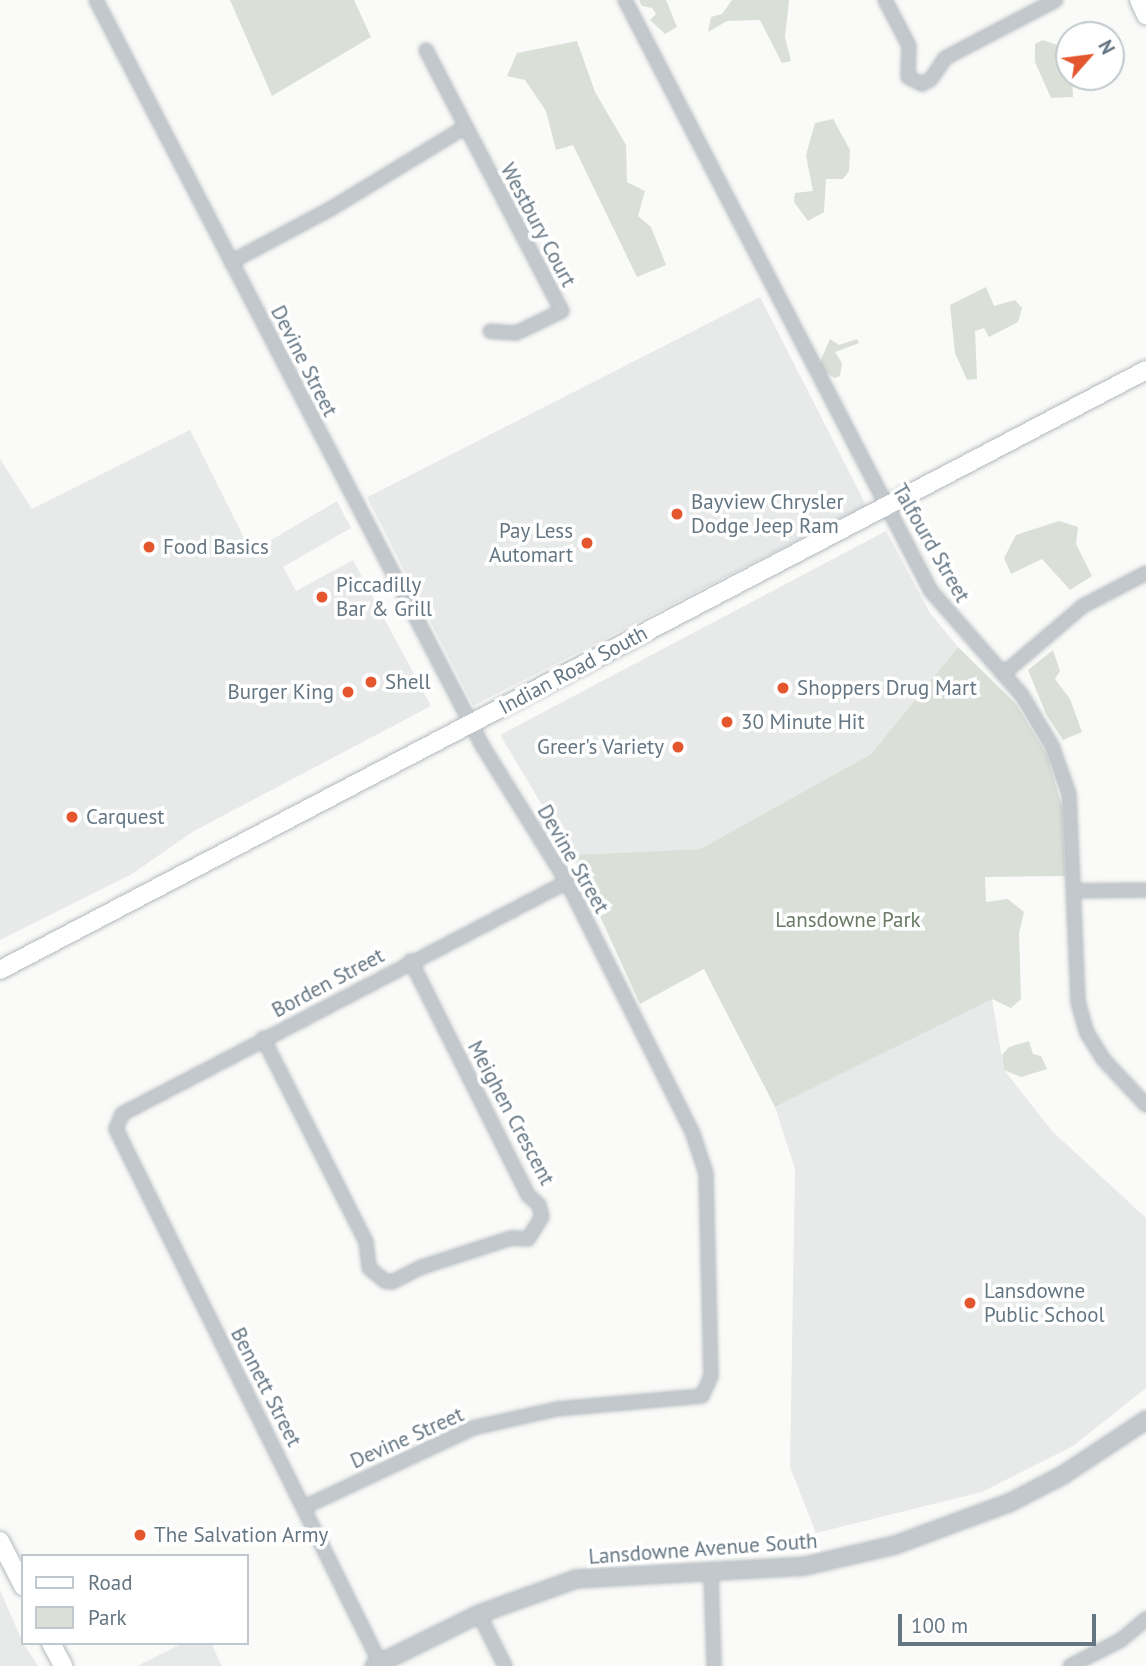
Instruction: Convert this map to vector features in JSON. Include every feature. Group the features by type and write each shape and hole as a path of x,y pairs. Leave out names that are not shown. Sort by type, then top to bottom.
{"main road":[{"path":"1139,0 1146,15"},
{"name":"Indian Road South","path":"0,970 1146,370"},
{"path":"0,1541 21,1582"},
{"path":"52,1645 63,1666"}],"street":[{"name":"Devine Street","path":"96,0 472,723 568,882 693,1134 706,1173 708,1383 702,1396 557,1409 473,1428 304,1507"},
{"name":"Talfourd Street","path":"625,0 931,591 1003,674 1033,715 1064,775 1075,891 1078,1002 1087,1033 1103,1059 1146,1105"},
{"path":"884,0 910,50 908,77 922,84 932,79 945,58 1056,0"},
{"name":"Westbury Court","path":"426,50 562,311 516,332 490,331"},
{"path":"231,262 332,208 465,127"},
{"path":"1003,674 1083,606 1146,573"},
{"name":"Borden Street","path":"116,1129 122,1114 411,961 568,882"},
{"path":"1075,891 1146,890"},
{"name":"Meighen Crescent","path":"263,1038 366,1242 369,1268 384,1281 392,1282 422,1267 511,1238 528,1239 542,1217 539,1205 528,1195 411,961"},
{"name":"Bennett Street","path":"116,1129 304,1507 377,1664"},
{"name":"Lansdowne Avenue South","path":"377,1664 479,1614 576,1579 711,1574 805,1566 961,1523 1063,1475 1146,1420"},
{"path":"711,1574 714,1666"},
{"path":"479,1614 505,1666"},
{"path":"1070,1666 1121,1640 1146,1619"}],"shaded area":[{"path":"760,297 866,505 473,706 367,497"},
{"path":"190,430 251,552 337,501 351,528 283,567 296,591 353,560 431,706 194,831 132,874 0,940 0,459 32,509"},
{"path":"886,531 930,613 958,647 871,754 700,849 572,855 500,735"},
{"name":"Lansdowne Public School","path":"992,999 1004,1070 1053,1132 1146,1218 1146,1388 1073,1446 982,1492 816,1533 790,1467 795,1169 775,1107"},
{"path":"0,1590 21,1638 21,1645 24,1645 38,1666 0,1666"},
{"path":"179,1645 212,1645 222,1666 137,1666"}],"green space":[{"path":"230,0 354,0 371,37 272,96"},
{"path":"639,0 666,0 677,27 665,34 650,20 656,14 652,8 642,6"},
{"path":"732,0 789,0 785,37 791,61 782,63 760,20 727,21 708,32 711,17 722,14"},
{"path":"1043,40 1055,44 1055,91 1073,91 1073,97 1051,98 1035,62 1035,44"},
{"path":"577,41 595,92 626,145 627,182 645,191 638,216 651,227 666,265 637,277 573,145 556,150 546,111 525,80 507,76 517,53"},
{"path":"833,119 850,150 849,171 843,179 826,179 824,212 808,221 794,202 795,193 813,191 806,155 815,123"},
{"path":"986,287 994,306 1015,300 1022,308 1018,322 989,337 984,328 975,331 977,379 967,380 955,353 950,305"},
{"path":"830,339 839,345 857,339 859,343 835,352 842,363 840,376 835,378 822,371 820,362"},
{"path":"1059,521 1078,527 1076,544 1092,576 1070,590 1042,559 1011,574 1004,558 1016,535"},
{"name":"Lansdowne Park","path":"958,647 1016,704 1047,755 1062,806 1065,876 985,877 986,902 1008,899 1024,912 1019,933 1021,999 1011,1008 992,999 775,1107 704,969 640,1004 572,855 700,849 871,754"},
{"path":"1053,650 1060,671 1055,679 1070,699 1082,732 1063,740 1046,714 1028,670"},
{"path":"1029,1041 1033,1054 1041,1056 1047,1069 1021,1077 1004,1070 1002,1055 1009,1047"}],"place":[{"name":"Bayview Chrysler Dodge Jeep Ram","path":"677,514"},
{"name":"Pay Less Automart","path":"587,543"},
{"name":"Food Basics","path":"149,547"},
{"name":"Piccadilly Bar & Grill","path":"322,597"},
{"name":"Shell","path":"371,682"},
{"name":"Shoppers Drug Mart","path":"783,688"},
{"name":"Burger King","path":"348,692"},
{"name":"30 Minute Hit","path":"727,722"},
{"name":"Greer's Variety","path":"678,747"},
{"name":"Carquest","path":"72,817"},
{"name":"Lansdowne Public School","path":"970,1303"},
{"name":"The Salvation Army","path":"140,1535"}]}
